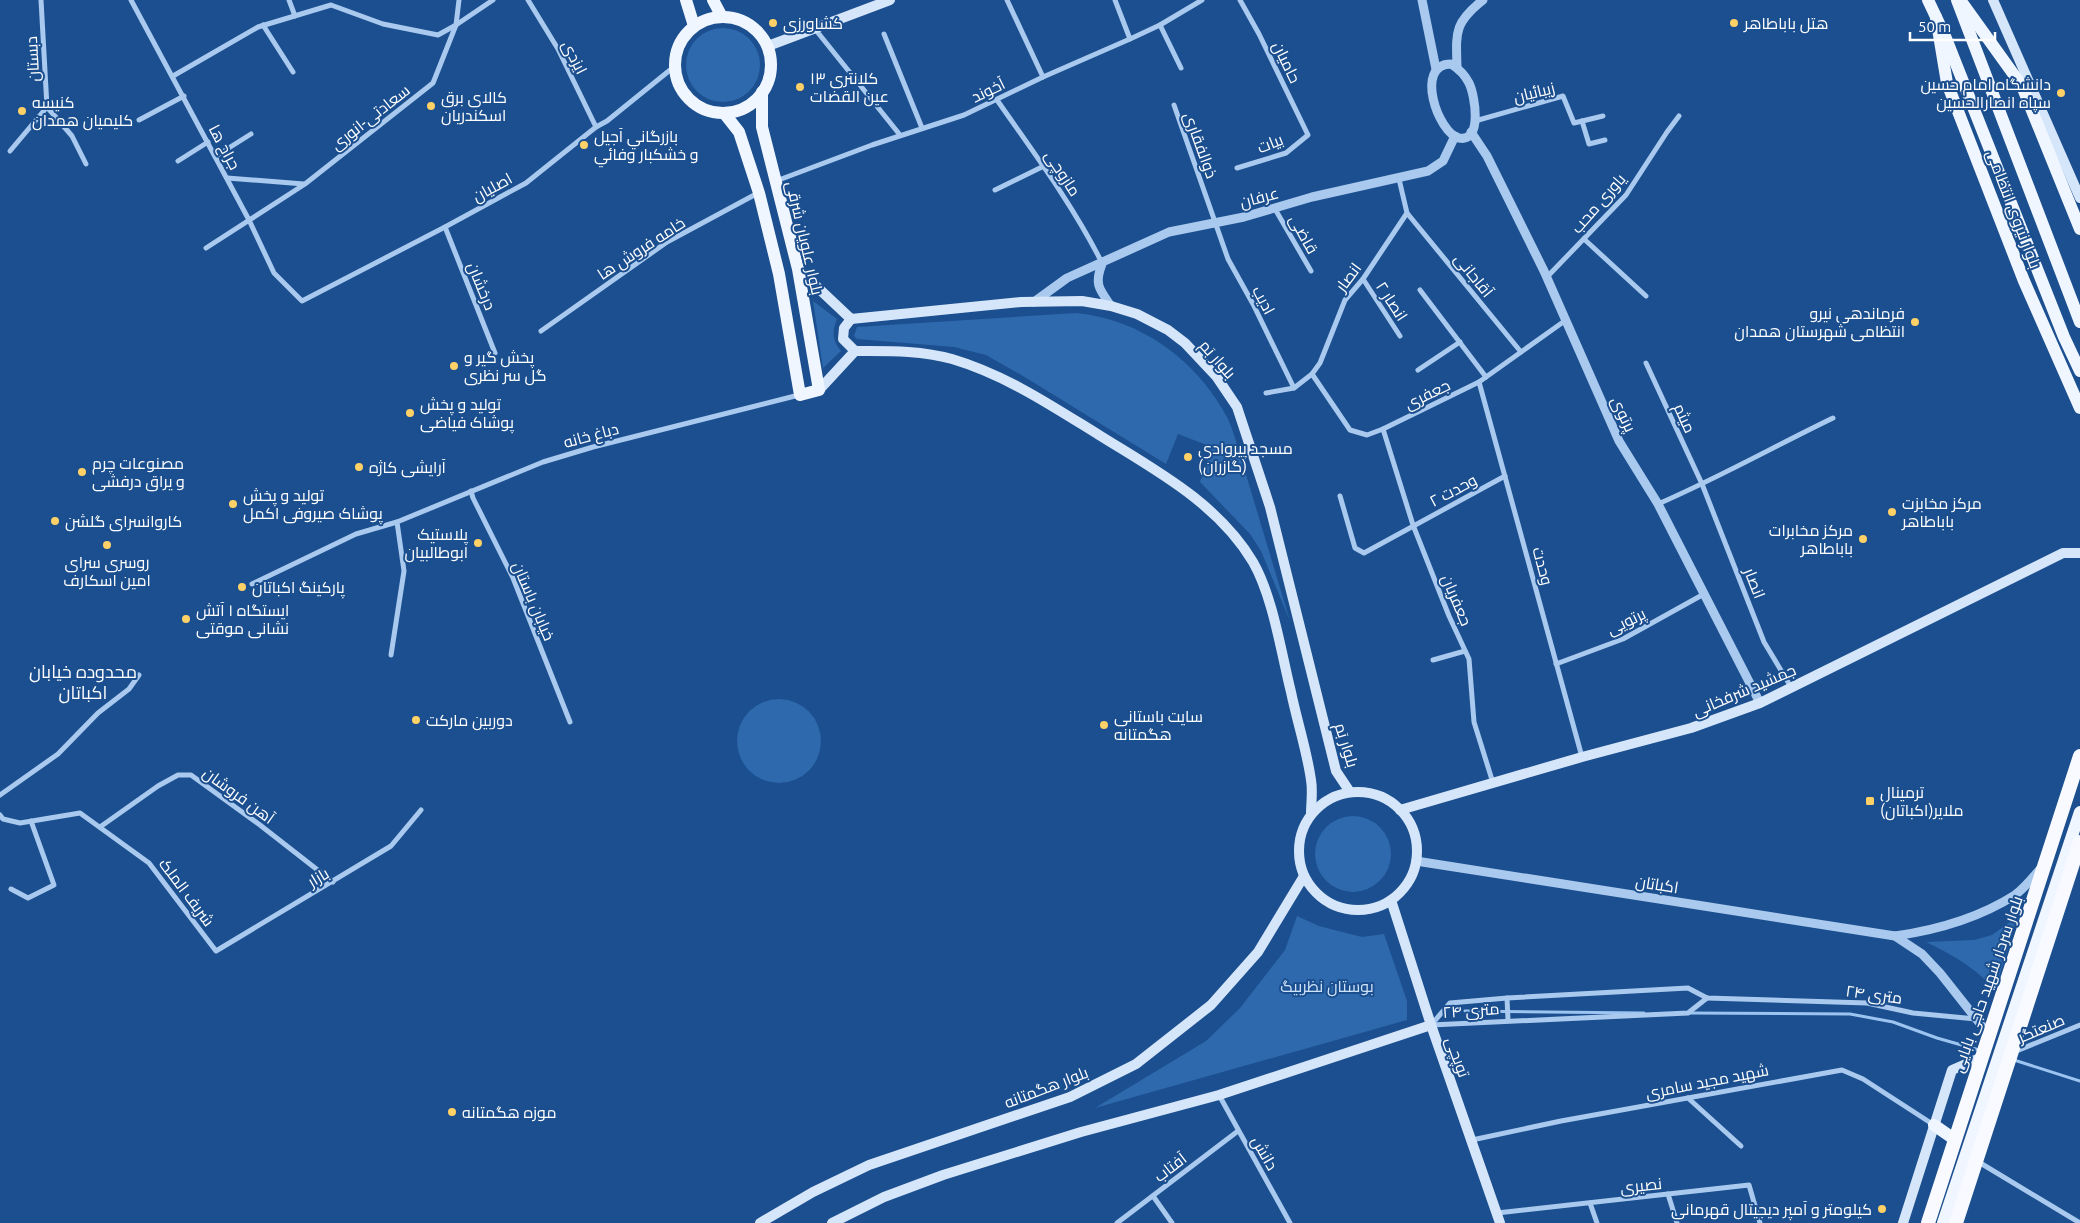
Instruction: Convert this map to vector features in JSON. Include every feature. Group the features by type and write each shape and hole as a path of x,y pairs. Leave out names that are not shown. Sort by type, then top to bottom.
{"highway":[{"name":"بلوار سردار شهید حاجی بابایی","path":"1928,1223 2080,756"},
{"path":"1956,1223 2080,842"}],"main road":[{"path":"686,0 694,26"},
{"path":"713,0 722,17"},
{"path":"768,46 890,0"},
{"name":"بلوار نیروی انتظامی","path":"1928,0 1945,36 2064,337 2080,371"},
{"path":"1959,0 1997,107 2080,322"},
{"path":"1959,0 2022,86 2080,229"},
{"path":"1993,0 2080,198"},
{"path":"722,17 737,19 750,25 762,36 768,46 771,64 769,78 762,92 752,103 739,110 724,113 709,111 696,104 685,94 678,80 675,66 678,51 684,37 694,26 708,19 722,17"},
{"name":"بلوار نیروی انتظامی","path":"1936,17 1947,83 2024,281 2076,392 2080,408"},
{"name":"بلوار علویان شرقی","path":"762,92 762,127 798,269 819,390"},
{"name":"بلوار علویان شرقی","path":"724,113 739,132 759,193 779,274 800,395"},
{"path":"798,269 851,319 844,328 843,339 855,351"},
{"name":"بلوار بَم","path":"851,319 1034,302 1082,301 1111,306 1137,314 1168,330 1185,344 1216,376 1238,407 1270,507 1336,771 1350,792"},
{"path":"800,395 819,390 855,351 896,350 925,353 951,359 985,370 1026,389 1191,494 1240,543 1254,563 1273,617 1312,782 1311,814"},
{"name":"جمشید شرفخانی","path":"1400,810 1582,757 1691,728 1760,703 2063,554 2080,553"},
{"path":"1350,792 1368,792 1386,798 1400,810 1411,825 1416,843 1416,861 1411,876 1391,900 1367,909 1342,908 1326,901 1313,890 1304,876 1299,860 1299,844 1303,828 1311,814 1335,796 1350,792"},
{"path":"1943,1223 2080,812"},
{"name":"بلوار هگمتانه","path":"760,1223 798,1201 869,1165 1070,1097 1136,1064 1211,1005 1258,952 1304,876"},
{"name":"توپچی","path":"1391,900 1431,1025 1498,1218"},
{"path":"832,1223 884,1197 943,1175 1081,1132 1219,1095 1431,1025"},
{"path":"1903,1223 1952,1070 1982,1057"},
{"path":"1934,1125 1954,1139"}],"street":[{"name":"دبستان","path":"42,0 48,107"},
{"name":"جراح ها","path":"131,0 216,156 274,274 302,301"},
{"path":"289,0 295,16"},
{"name":"سعادتی-انوری","path":"206,248 304,184 433,83 456,25 459,0"},
{"path":"173,76 263,25 330,4 384,24 438,35 493,0"},
{"name":"ایزدی","path":"528,0 558,49 596,127"},
{"path":"1007,0 1044,77"},
{"path":"1115,0 1130,39"},
{"name":"آخوند","path":"776,181 900,135 964,116 1044,77 1160,25 1202,0"},
{"name":"حامیان","path":"1240,0 1259,34 1308,135"},
{"path":"1422,0 1436,69 1432,78 1432,89 1438,113 1446,128 1455,136 1464,138 1471,132 1475,121 1474,97 1470,84 1457,67 1451,64 1445,64 1436,69"},
{"path":"1457,67 1456,35 1461,22 1468,12 1483,0"},
{"path":"263,25 293,72"},
{"path":"1160,25 1181,68"},
{"path":"815,29 900,135"},
{"path":"884,34 922,128"},
{"name":"اصلیان","path":"302,301 446,227 526,183 596,127 608,121 675,66"},
{"path":"139,120 184,96"},
{"name":"زیبائیان","path":"1475,121 1563,96 1574,123 1582,121 1589,144 1605,140"},
{"name":"مازوچی","path":"997,100 1044,166 1088,234 1102,264"},
{"name":"ذوالفقاری","path":"1174,105 1216,222"},
{"path":"10,151 48,107 72,136 86,164"},
{"path":"1582,121 1603,116"},
{"name":"یاوری محب","path":"1547,277 1626,195 1679,116"},
{"name":"پرتوی","path":"1471,132 1487,156 1547,277 1619,441 1658,504 1760,703"},
{"path":"216,156 251,134"},
{"name":"بیات","path":"1237,168 1286,153 1308,135"},
{"name":"عرفان","path":"1034,302 1067,278 1102,264 1169,232 1244,218 1312,198 1428,171 1443,161 1455,136"},
{"path":"178,160 208,142"},
{"path":"995,190 1044,166"},
{"path":"227,178 304,184"},
{"path":"1399,179 1407,213"},
{"name":"خامه فروش ها","path":"541,331 667,242 759,193"},
{"name":"قاضی","path":"1275,209 1311,271"},
{"name":"انصار","path":"1266,393 1294,388 1312,374 1320,363 1345,300 1363,279 1407,213"},
{"name":"آقاجانی","path":"1407,213 1521,352"},
{"name":"ادیب","path":"1216,222 1228,259 1253,304 1294,388"},
{"name":"درخشان","path":"446,227 496,353"},
{"path":"1584,239 1646,296"},
{"path":"1102,264 1098,274 1099,288 1111,306"},
{"name":"انصار ۲","path":"1363,279 1400,336"},
{"path":"1420,290 1486,377"},
{"name":"جعفری","path":"1312,374 1350,430 1367,435 1480,382 1566,320"},
{"path":"1418,370 1460,342"},
{"name":"میثم","path":"1646,363 1702,484"},
{"name":"وحدت","path":"1480,382 1582,757"},
{"name":"دباغ خانه","path":"252,584 356,534 397,522 543,462 593,446 800,395"},
{"path":"1658,504 1833,418"},
{"name":"جعفریان","path":"1383,429 1413,525 1449,616 1469,659 1474,722 1493,783"},
{"name":"وحدت ۲","path":"1340,496 1355,548 1364,553 1505,476"},
{"name":"انصار","path":"1702,484 1764,642 1792,688"},
{"name":"خیابان باستان","path":"471,491 472,498 513,578 570,722"},
{"path":"391,654 404,572 397,522"},
{"name":"پرتویی","path":"1556,664 1623,639 1704,594"},
{"path":"1433,660 1465,651"},
{"path":"0,795 58,754 98,713 129,689 139,675"},
{"name":"آهن فروشان","path":"100,827 158,786 178,775 191,776 260,825 333,882"},
{"name":"بازار","path":"216,951 391,846 421,810"},
{"name":"شریف الملک","path":"0,815 3,819 12,822 31,821 80,813 149,863 216,951"},
{"path":"11,890 28,898 54,885 31,821"},
{"name":"اکباتان","path":"1416,861 1895,936"},
{"path":"1895,936 1928,932 1977,915 2016,894 2047,862"},
{"path":"1895,936 1922,954 1940,972 1989,1035"},
{"name":"۲۴ متری","path":"1431,1025 1450,1003 1688,988 1707,998 1867,1003 1913,1013 1977,1020"},
{"path":"1507,998 1508,1020"},
{"name":"۲۴ متری","path":"1431,1025 1688,1013 1707,998"},
{"name":"صنعتگر","path":"2011,1054 2080,1025"},
{"name":"شهید مجید سامری","path":"1472,1140 1842,1070 1863,1079 1934,1125"},
{"name":"دانش","path":"1219,1095 1290,1223"},
{"path":"1688,1098 1741,1146"},
{"name":"آفتاب","path":"1117,1223 1238,1131"},
{"path":"1976,1160 2080,1223"},
{"name":"نصیری","path":"1498,1218 1590,1203 1749,1185 1760,1223"},
{"path":"1668,1194 1676,1223"},
{"path":"1153,1196 1172,1223"},
{"path":"1590,1203 1597,1223"}],"green space":[{"path":"723,28 737,31 749,39 757,51 760,65 757,79 749,91 737,99 723,102 709,99 697,91 689,79 686,65 689,51 697,39 709,31"},
{"path":"813,301 837,319 834,336 841,351 823,368"},
{"path":"1076,313 1100,317 1123,324 1165,346 1201,379 1216,398 1228,419 1233,433 1290,621 1261,551 1250,534 1200,482 1212,447 1178,434 1166,464 986,355 954,347 857,339 854,336 857,327"},
{"path":"779,699 802,706 814,718 821,741 814,764 802,776 779,783 756,776 744,764 737,741 744,718 756,706"},
{"path":"1346,816 1360,816 1374,822 1385,833 1391,847 1388,869 1380,881 1360,892 1346,892 1332,886 1321,875 1315,861 1315,847 1321,833 1332,822"},
{"name":"بوستان نظربیگ","path":"1297,916 1319,926 1362,937 1384,934 1407,1001 1407,1020 1095,1108 1206,1041 1240,1008 1285,950"},
{"path":"2018,916 1995,990 1979,974 1963,962 1926,942 1974,940 1992,935"}],"waterway":[{"path":"1465,1011 1644,1013"},
{"path":"1688,1013 1850,1014 1893,1022 1937,1038 1979,1050"},
{"path":"2014,1060 2080,1081"}],"place":[{"name":"کشاورزی","path":"773,23"},
{"name":"هتل باباطاهر","path":"1734,23"},
{"name":"کلانتری ۱۳ عین القضات","path":"800,87"},
{"name":"دانشگاه امام حسین سپاه انصارالحسین","path":"2061,93"},
{"name":"کالای برق اسکندریان","path":"431,106"},
{"name":"کنیسه کلیمیان همدان","path":"22,111"},
{"name":"بازرگاني آجيل و خشكبار وفائي","path":"584,145"},
{"name":"فرماندهی نیرو انتظامی شهرستان همدان","path":"1915,322"},
{"name":"پخش گیر و گل سر نظری","path":"454,366"},
{"name":"تولید و پخش پوشاک فیاضی","path":"410,413"},
{"name":"مسجد پیروادی (گازران)","path":"1188,457"},
{"name":"آرایشی کاژه","path":"359,467"},
{"name":"مصنوعات چرم و یراق درفشی","path":"82,472"},
{"name":"تولید و پخش پوشاک صیروفی اکمل","path":"233,504"},
{"name":"مرکز مخابزت باباطاهر","path":"1892,512"},
{"name":"کاروانسرای گلشن","path":"55,521"},
{"name":"مرکز مخابرات باباطاهر","path":"1863,539"},
{"name":"پلاستیک ابوطالبیان","path":"478,543"},
{"name":"روسری سرای امین اسکارف","path":"107,545"},
{"name":"پارکینگ اکباتان","path":"242,587"},
{"name":"ایستگاه ۱ آتش نشانی موقتی","path":"186,619"},
{"name":"دوربین مارکت","path":"416,720"},
{"name":"سایت باستانی هگمتانه","path":"1104,725"},
{"name":"ترمینال ملایر(اکباتان)","path":"1870,801"},
{"name":"موزه هگمتانه","path":"452,1112"},
{"name":"کیلومتر و آمپر دیجیتال قهرمانی","path":"1882,1209"}],"district":[{"name":"محدوده خیابان اکباتان","path":"83,681"}]}
